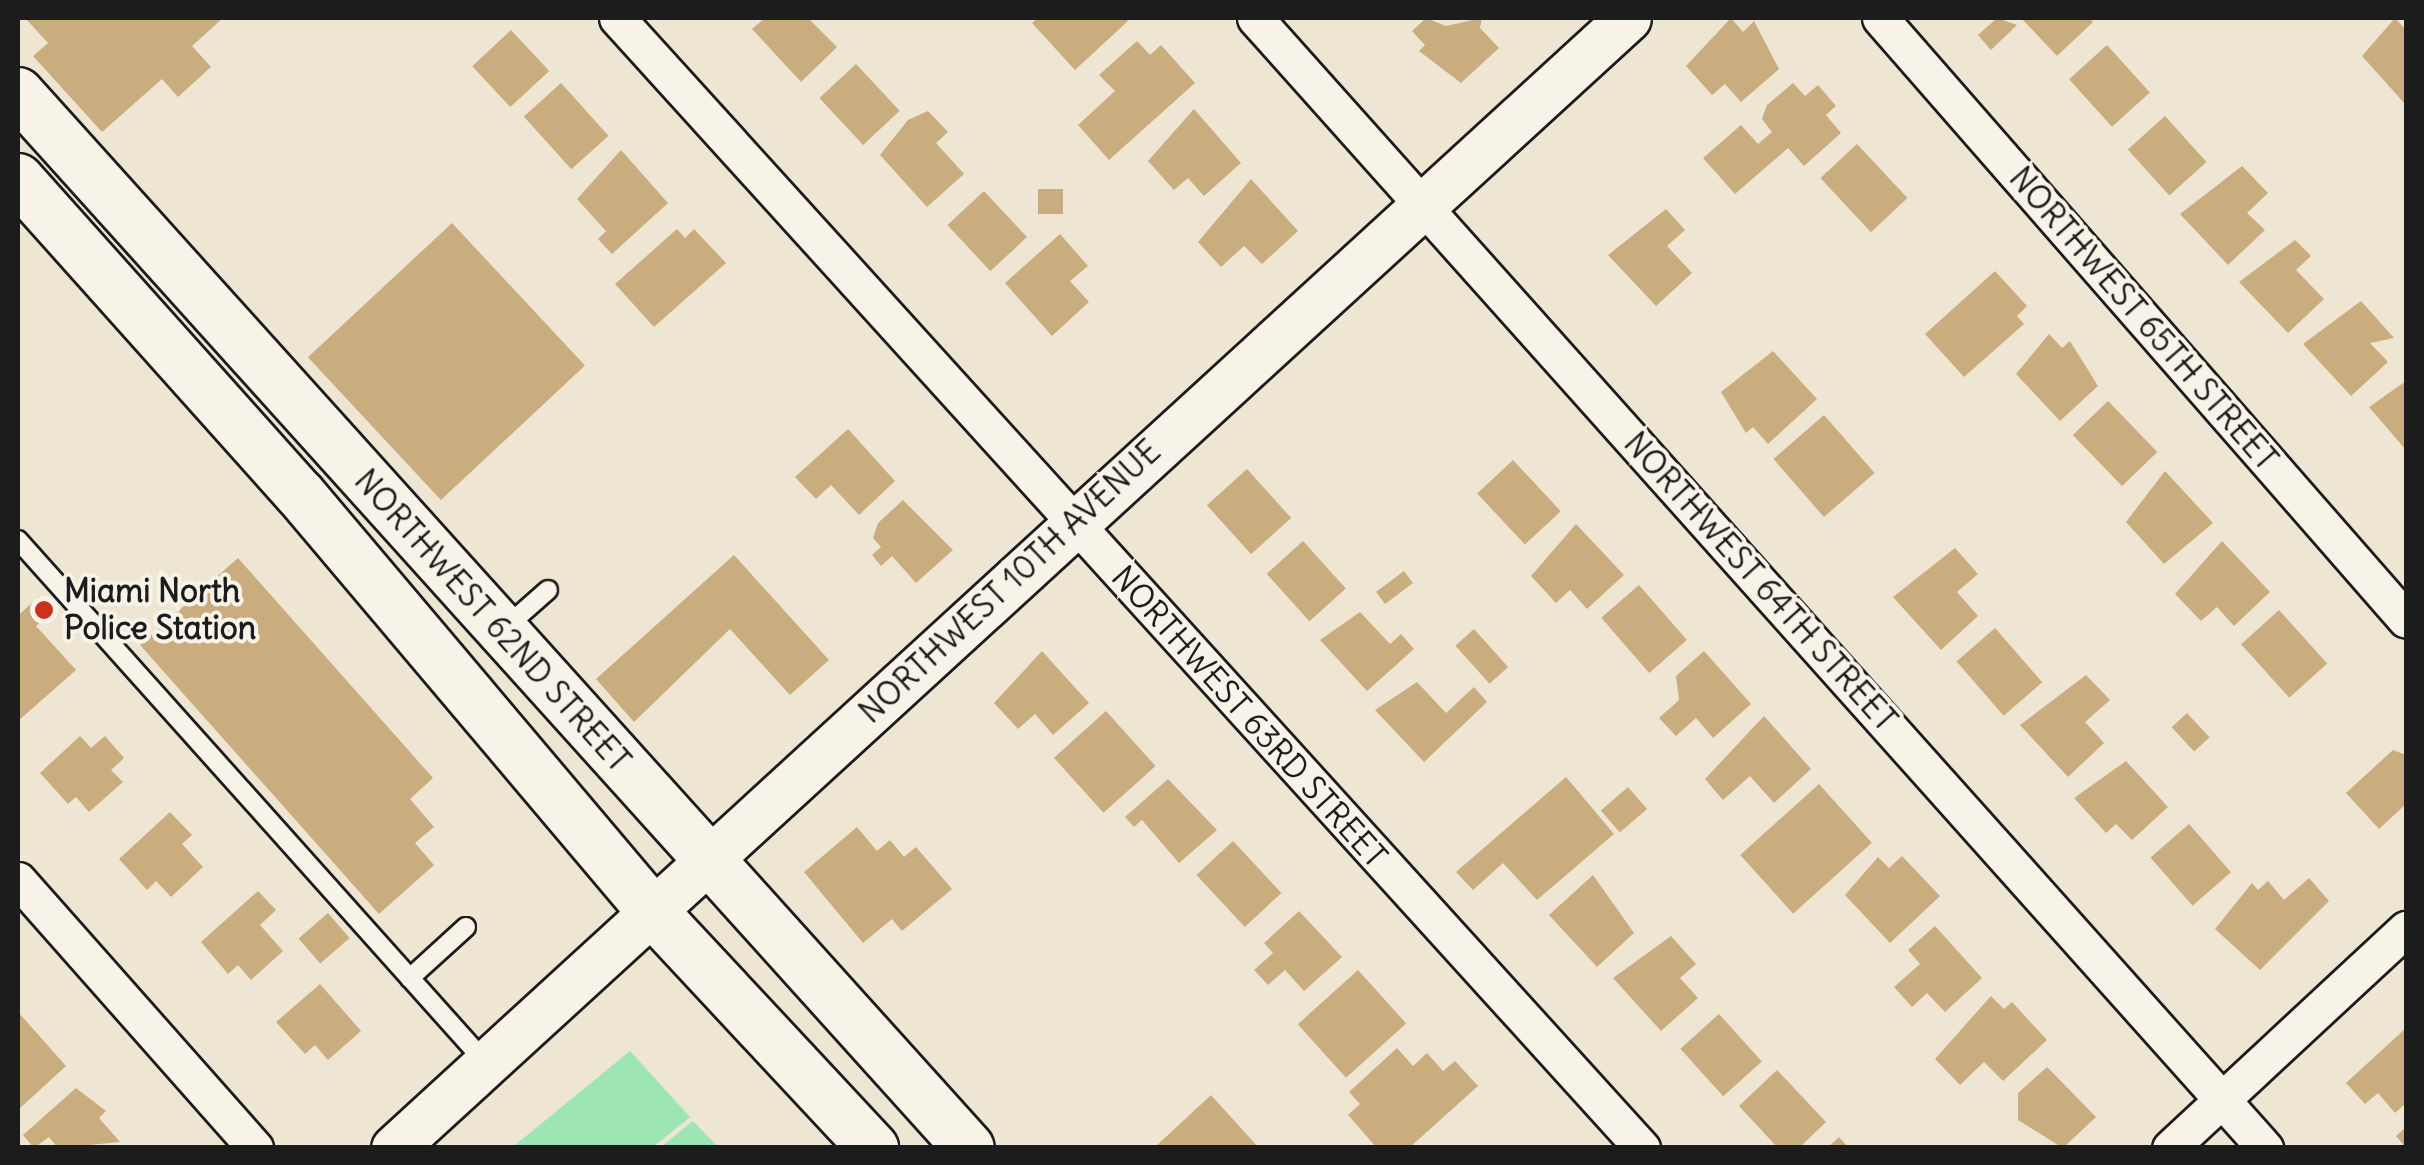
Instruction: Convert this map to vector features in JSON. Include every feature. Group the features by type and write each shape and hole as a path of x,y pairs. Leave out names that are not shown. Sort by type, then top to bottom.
{"main road":[{"name":"NORTHWEST 62ND STREET","path":"18,93 969,1148"},
{"name":"NORTHWEST 62ND STREET","path":"18,179 300,494 653,912 872,1148"}],"street":[{"name":"NORTHWEST 63RD STREET","path":"616,18 1642,1148"},
{"name":"NORTHWEST 64TH STREET","path":"1254,18 2265,1148"},
{"name":"NORTHWEST 10TH AVENUE","path":"394,1148 1628,18"},
{"name":"NORTHWEST 65TH STREET","path":"1880,18 2406,620"},
{"path":"18,880 256,1148"},
{"path":"2170,1148 2406,930"}],"lane":[{"path":"18,540 486,1063"},
{"path":"502,631 548,590"},
{"path":"410,978 466,927"}],"green space":[{"path":"630,1051 690,1117 653,1147 514,1146"},
{"path":"693,1121 718,1147 661,1147"}],"building":[{"path":"25,18 223,18 192,46 211,67 178,97 162,79 102,132 33,56 48,43"},
{"path":"765,18 808,18 837,47 801,82 752,29"},
{"path":"1038,18 1128,21 1075,70 1032,23"},
{"path":"1426,18 1446,26 1482,18 1480,28 1499,48 1461,83 1419,51 1425,45 1412,31"},
{"path":"1731,18 1743,32 1754,21 1779,69 1741,102 1725,84 1712,95 1686,66"},
{"path":"1997,18 2017,25 1991,50 1978,35"},
{"path":"2021,18 2089,18 2093,22 2057,56"},
{"path":"2395,18 2406,30 2404,103 2362,56"},
{"path":"511,30 549,71 510,107 472,66"},
{"path":"1137,41 1150,55 1161,45 1195,83 1109,160 1078,125 1115,91 1099,75"},
{"path":"2107,45 2150,93 2112,127 2069,79"},
{"path":"856,64 900,111 863,145 819,98"},
{"path":"561,83 609,136 571,169 524,116"},
{"path":"1793,83 1805,96 1818,85 1836,106 1826,115 1841,133 1804,166 1788,148 1735,194 1703,158 1741,125 1758,144 1772,132 1762,119 1767,105"},
{"path":"1194,109 1241,163 1204,196 1188,178 1174,190 1148,161"},
{"path":"928,111 948,132 936,143 964,174 927,207 880,155 908,120"},
{"path":"2165,116 2206,162 2169,196 2128,149"},
{"path":"1857,144 1907,198 1871,232 1820,178"},
{"path":"621,150 668,203 612,254 598,239 606,231 577,199"},
{"path":"2242,166 2268,193 2247,213 2265,230 2228,265 2180,214"},
{"path":"1251,179 1298,231 1262,264 1244,246 1221,267 1198,242"},
{"path":"1038,189 1063,189 1063,214 1038,214"},
{"path":"984,191 1027,237 990,271 947,225"},
{"path":"1666,209 1685,230 1667,246 1692,273 1656,306 1608,255"},
{"path":"452,223 585,366 441,500 308,357"},
{"path":"677,229 685,238 694,229 726,263 654,327 615,284"},
{"path":"1060,234 1088,266 1070,281 1089,302 1052,336 1005,283"},
{"path":"2295,240 2311,256 2296,270 2324,299 2288,333 2239,282"},
{"path":"1995,271 2027,306 2017,316 2024,324 1964,377 1925,334"},
{"path":"2361,301 2394,338 2370,343 2388,362 2351,396 2303,344"},
{"path":"2049,334 2062,348 2070,341 2098,386 2060,421 2016,374"},
{"path":"1773,351 1817,399 1768,444 1753,427 1746,433 1721,392"},
{"path":"2406,381 2406,450 2369,407"},
{"path":"2108,401 2157,452 2122,486 2073,435"},
{"path":"1824,415 1875,473 1824,517 1773,459"},
{"path":"848,429 895,481 859,515 831,485 816,499 795,477"},
{"path":"1513,460 1561,511 1525,545 1477,493"},
{"path":"1247,469 1291,518 1251,554 1207,505"},
{"path":"2165,471 2213,523 2164,564 2126,522"},
{"path":"903,500 953,550 916,583 892,556 881,566 872,555 881,547 873,538 878,523"},
{"path":"1576,524 1624,575 1587,609 1570,590 1556,603 1531,576"},
{"path":"1303,541 1346,589 1309,621 1267,574"},
{"path":"2222,541 2270,592 2234,626 2217,607 2201,621 2175,594"},
{"path":"1955,548 1978,574 1957,592 1978,616 1941,650 1893,597"},
{"path":"734,555 829,660 790,695 730,629 634,722 596,679"},
{"path":"238,558 433,778 410,799 434,827 415,843 434,865 379,914 140,645"},
{"path":"1404,571 1413,583 1385,604 1376,592"},
{"path":"1639,585 1687,640 1649,673 1601,618"},
{"path":"39,596 53,611 36,626 76,670 18,721 18,616"},
{"path":"2279,610 2327,664 2289,698 2241,644"},
{"path":"1360,612 1390,644 1401,634 1414,649 1367,691 1320,640"},
{"path":"1995,628 2042,682 2004,716 1957,661"},
{"path":"1474,629 1508,667 1490,684 1455,646"},
{"path":"1042,651 1089,703 1053,735 1035,714 1018,729 994,703"},
{"path":"1704,651 1751,704 1713,738 1696,718 1676,736 1659,718 1679,700 1676,676"},
{"path":"2086,675 2110,700 2085,722 2104,743 2068,777 2020,725"},
{"path":"1417,682 1446,713 1474,687 1487,702 1424,762 1375,710"},
{"path":"1106,711 1156,766 1103,813 1054,758"},
{"path":"2187,713 2210,737 2194,751 2172,727"},
{"path":"1764,716 1811,769 1774,803 1750,776 1723,800 1705,779"},
{"path":"80,736 91,748 105,736 124,758 111,770 123,782 89,812 76,797 68,804 40,773"},
{"path":"2393,750 2406,755 2406,804 2379,829 2346,793"},
{"path":"2126,761 2168,807 2132,840 2116,824 2106,833 2074,798"},
{"path":"1566,777 1614,834 1537,900 1503,863 1473,890 1456,872"},
{"path":"1168,779 1217,830 1179,863 1142,820 1134,827 1125,817"},
{"path":"1819,784 1872,843 1793,914 1740,855"},
{"path":"1628,787 1647,809 1620,833 1601,811"},
{"path":"170,812 192,835 182,844 203,867 171,897 156,881 147,890 119,859"},
{"path":"2189,824 2231,872 2192,906 2151,857"},
{"path":"857,827 877,851 890,840 904,857 916,847 952,889 902,931 892,919 863,943 804,872"},
{"path":"1233,841 1281,893 1245,927 1196,875"},
{"path":"1902,856 1940,896 1890,943 1845,895 1878,857 1889,868"},
{"path":"1593,875 1634,933 1597,967 1549,915"},
{"path":"2309,878 2329,901 2260,970 2215,929 2252,883 2258,890 2268,881 2284,900"},
{"path":"258,891 276,910 260,925 283,951 251,980 238,965 228,974 201,942"},
{"path":"1299,911 1342,957 1304,991 1285,970 1268,985 1254,970 1273,953 1264,943"},
{"path":"328,913 350,938 320,963 299,939"},
{"path":"1935,926 1982,978 1945,1012 1927,993 1912,1007 1894,987 1920,964 1908,950"},
{"path":"1671,936 1696,964 1680,978 1698,998 1661,1031 1613,978"},
{"path":"1358,970 1406,1024 1346,1078 1298,1024"},
{"path":"320,984 361,1031 328,1060 315,1045 305,1054 276,1022"},
{"path":"1991,996 2004,1009 2012,1002 2047,1040 2003,1081 1984,1062 1960,1085 1935,1059"},
{"path":"18,1012 66,1066 18,1110"},
{"path":"1719,1014 1762,1062 1723,1096 1680,1049"},
{"path":"2406,1028 2406,1103 2395,1113 2378,1093 2365,1104 2346,1083"},
{"path":"1397,1048 1413,1066 1427,1053 1443,1071 1455,1061 1478,1086 1409,1148 1377,1148 1348,1115 1360,1104 1349,1092"},
{"path":"2047,1067 2096,1117 2063,1148 2018,1120 2018,1093"},
{"path":"1777,1070 1826,1122 1799,1148 1778,1148 1739,1106"},
{"path":"76,1088 106,1111 99,1118 120,1142 58,1148 49,1137 34,1148 23,1135"},
{"path":"1211,1095 1259,1148 1154,1148"},
{"path":"2406,1127 2406,1148 2396,1136"},
{"path":"1839,1137 1849,1148 1827,1148"}],"place":[{"name":"Miami North Police Station","path":"44,610"}]}
